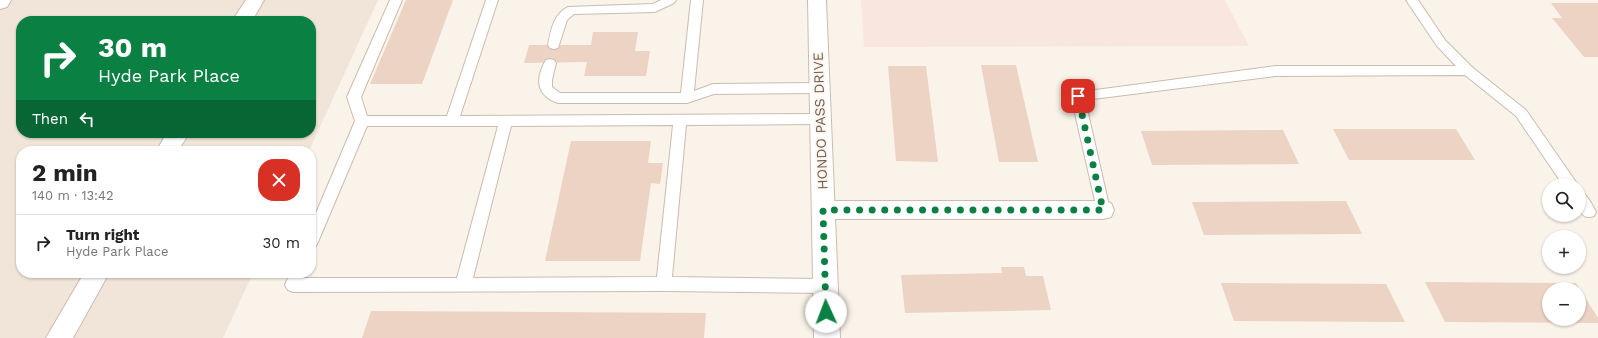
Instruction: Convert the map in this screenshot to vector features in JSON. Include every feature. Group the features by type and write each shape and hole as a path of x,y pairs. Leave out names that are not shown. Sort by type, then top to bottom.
{"main road":[{"path":"245,16 255,0"},
{"name":"HONDO PASS DRIVE","path":"817,0 826,338"},
{"path":"823,210 1103,210"},
{"path":"59,338 94,278"}],"lane":[{"path":"316,230 362,121 354,97 396,0"},
{"path":"452,121 492,0"},
{"path":"554,45 561,18 565,12 572,10 655,8 670,0"},
{"path":"687,98 697,0"},
{"path":"1412,0 1440,43 1468,72 1521,114 1565,178"},
{"path":"550,62 544,86 548,93 558,98 687,98 713,89 819,88"},
{"path":"1103,210 1078,96 1275,71 1405,70 1468,72"},
{"path":"362,121 820,119"},
{"path":"463,285 506,120"},
{"path":"664,284 680,120"},
{"path":"1586,208 1589,212"},
{"path":"296,278 293,285 664,284 825,286"}],"shaded area":[{"path":"0,0 378,0 316,136 316,16 16,16 16,138 315,138 311,146 16,146 16,278 251,278 223,338 0,338"},
{"path":"861,0 1225,0 1249,46 864,47"}],"building":[{"path":"406,0 453,0 422,84 370,84"},
{"path":"1551,3 1598,3 1598,57 1584,57 1552,18 1562,18"},
{"path":"593,32 638,32 635,51 650,51 646,76 584,76 587,62 524,63 529,45 591,45"},
{"path":"981,65 1016,65 1038,162 999,162"},
{"path":"888,66 926,66 938,162 896,161"},
{"path":"1333,129 1456,129 1475,160 1349,160"},
{"path":"1283,130 1299,164 1152,165 1141,131"},
{"path":"571,141 651,141 648,163 663,163 660,184 651,183 640,261 545,261"},
{"path":"1346,201 1362,234 1204,235 1192,202"},
{"path":"1001,267 1024,267 1026,276 1043,276 1051,310 905,313 901,275 1002,273"},
{"path":"1425,282 1542,283 1542,323 1445,322"},
{"path":"1221,283 1386,284 1405,322 1234,321"},
{"path":"1586,299 1598,318 1598,323 1586,323"},
{"path":"371,311 706,313 704,338 362,338"}],"route":[{"path":"826,312 823,210 1103,210 1078,96"}]}
